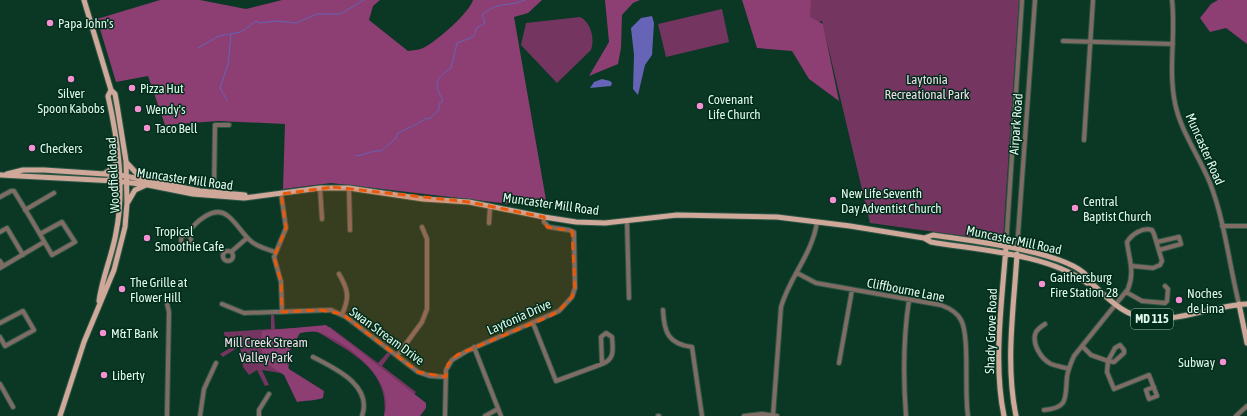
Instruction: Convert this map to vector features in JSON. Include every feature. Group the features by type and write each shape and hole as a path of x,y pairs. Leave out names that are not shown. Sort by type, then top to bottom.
{"main road":[{"name":"Woodfield Road","path":"84,0 111,90 115,94 126,161 127,182 125,228 104,295 98,304"},
{"name":"Woodfield Road","path":"60,416 98,304 116,234 120,196 120,175 119,156 108,96 111,90"},
{"path":"103,173 113,168 119,156"},
{"path":"126,161 140,178"},
{"name":"Muncaster Mill Road","path":"1,175 23,170 103,173 140,178 214,192 245,194 246,196"},
{"name":"Muncaster Mill Road","path":"1,175 108,180 148,185 208,196 244,198 246,196 281,194 320,188 350,188 423,199 469,202 576,222 627,222 660,216 693,215 777,217 924,238 931,242 1006,254 1056,265 1088,283 1092,283"},
{"path":"108,180 120,196"},
{"path":"127,203 135,190 148,185"},
{"name":"Muncaster Mill Road","path":"924,238 933,235 1018,249 1046,255 1069,263 1088,276 1092,283 1116,305 1134,315 1158,319 1238,304 1247,304"},
{"name":"Shady Grove Road","path":"1004,416 1000,391 1000,333 1006,247"},
{"name":"Shady Grove Road","path":"1016,416 1011,372 1011,328 1018,249"},
{"path":"1238,304 1247,343"}],"street":[{"name":"Airpark Road","path":"1006,247 1022,0"},
{"name":"Airpark Road","path":"1018,249 1035,0"},
{"path":"1084,140 1093,0"},
{"name":"Muncaster Road","path":"1172,0 1174,15 1172,70 1175,104 1211,185 1222,226 1238,304"},
{"path":"1063,42 1173,44"},
{"path":"214,192 215,125 229,125"},
{"path":"320,188 322,219"},
{"path":"350,188 350,230"},
{"path":"0,197 11,190 14,191 52,255 75,242 62,222 40,234"},
{"path":"25,210 54,193"},
{"path":"281,194 286,228 275,252 274,261 281,282 282,312"},
{"path":"489,223 490,206"},
{"path":"187,235 194,226 206,216 221,213 229,216 247,238 258,246 275,252"},
{"name":"Laytonia Drive","path":"446,416 446,370 452,360 474,347 559,311 572,296 575,288 574,232 570,230 549,228 544,222 544,217"},
{"path":"627,222 629,298"},
{"path":"744,416 774,416 781,307 785,293 812,244 817,222"},
{"path":"1222,226 1247,226"},
{"path":"397,356 422,322 427,309 427,239 422,227"},
{"path":"0,232 7,228 23,255"},
{"path":"1044,410 1054,410 1063,402 1067,392 1069,369 1074,356 1116,305 1131,283 1132,266 1127,242 1130,238 1148,229 1154,234 1162,261 1158,267 1132,266"},
{"path":"1157,242 1179,237 1181,244 1158,250"},
{"path":"231,252 247,238"},
{"path":"0,261 2,267 44,242"},
{"name":"Cliffbourne Lane","path":"796,273 816,283 941,305 954,312 961,319 965,331 965,384 968,416"},
{"path":"339,274 346,286 348,295 342,314"},
{"path":"1126,292 1142,301 1165,303 1168,298 1168,289 1165,286"},
{"path":"839,363 852,290"},
{"path":"166,299 169,312 167,416"},
{"path":"906,416 903,383 903,357 904,331 909,300"},
{"name":"Swan Stream Drive","path":"222,304 244,313 331,310 342,314 423,374 446,377"},
{"path":"663,310 666,330 671,340 680,346 692,347 702,416"},
{"path":"0,323 23,311 34,330 5,346 0,337"},
{"path":"533,323 556,381 602,364 611,360 613,355 612,337 606,333 601,337 602,364"},
{"path":"1045,324 1037,330 1035,334 1036,346 1040,355 1050,363 1069,369"},
{"path":"1082,346 1091,355 1108,361 1114,362 1124,354 1124,350 1118,346 1108,361 1107,372 1114,389 1149,375 1154,387"},
{"path":"474,347 501,416"},
{"path":"313,357 344,374 354,383 362,397 362,416"},
{"path":"200,416 204,389 216,363"},
{"path":"0,384 13,407"},
{"path":"0,398 6,394"},
{"path":"259,416 259,410 269,394"},
{"path":"1236,416 1247,406"},
{"path":"485,416 498,409"}],"highlighted area":[{"path":"333,187 469,202 544,217 547,227 572,231 575,288 572,297 559,311 457,355 448,364 446,377 418,372 342,314 320,310 282,312 281,282 274,257 286,228 281,194"}],"green space":[{"path":"160,0 200,0 246,9 282,0 380,0 373,6 369,20 408,51 421,49 435,40 466,12 473,0 542,0 528,13 514,17 546,200 533,200 519,205 331,183 283,189 285,124 218,121 165,125 148,76 116,82 97,19"},
{"path":"605,0 640,0 633,3 622,15 621,48 618,64 589,76 609,42"},
{"path":"742,0 811,0 810,17 823,24 839,101 809,79 792,51 757,48"},
{"name":"Laytonia Recreational Park","path":"746,0 1019,0 1003,239 997,243 965,236 870,223 822,21 755,38"},
{"path":"1218,0 1247,0 1247,44 1226,28 1210,32 1200,18 1211,4"},
{"path":"722,9 729,42 666,57 658,24"},
{"path":"580,17 584,19 591,31 593,41 591,50 557,83 521,45 526,23"},
{"name":"Mill Creek Stream Valley Park","path":"271,314 274,314 275,329 330,327 378,363 388,352 391,354 382,366 416,392 413,396 384,416 385,404 383,392 374,373 349,351 313,331 298,333 286,356 289,365 286,374 262,370 269,385 265,386 257,370 249,375 243,367 240,346 223,357 220,354 237,344 224,335 224,332 271,329"},
{"name":"Mill Creek Stream Valley Park","path":"326,325 426,403 426,408 420,416 384,416 386,403 384,390 377,377 357,355 332,338 316,332 300,333 285,359 289,369 324,391 323,398 297,402 284,375 264,362 261,346 262,331"}],"shaded area":[{"path":"652,16 654,23 652,55 645,65 638,95 633,89 634,55 631,28 641,18"},
{"path":"602,79 610,81 612,83 611,86 590,88 594,82"}],"waterway":[{"path":"198,48 219,36 241,32 256,21 259,23 276,21 296,23 317,14 340,14 364,0"},
{"path":"356,156 381,151 396,138 398,133 416,125 426,118 429,119 439,110 439,104 443,100 438,89 438,81 439,78 451,68 457,43 473,37 477,28 485,23 482,15 488,10 494,7 525,0"},
{"path":"227,100 220,88 228,64 231,35"}],"place":[{"name":"Papa John's","path":"50,23"},
{"name":"Silver Spoon Kabobs","path":"71,79"},
{"name":"Pizza Hut","path":"132,88"},
{"name":"Covenant Life Church","path":"700,106"},
{"name":"Wendy's","path":"138,109"},
{"name":"Taco Bell","path":"147,128"},
{"name":"Checkers","path":"32,148"},
{"name":"New Life Seventh Day Adventist Church","path":"833,200"},
{"name":"Central Baptist Church","path":"1075,208"},
{"name":"Tropical Smoothie Cafe","path":"147,238"},
{"name":"Gaithersburg Fire Station 28","path":"1042,284"},
{"name":"The Grille at Flower Hill","path":"122,289"},
{"name":"Noches de Lima","path":"1179,300"},
{"name":"M&T Bank","path":"103,333"},
{"name":"Subway","path":"1223,362"},
{"name":"Liberty","path":"104,375"}]}
